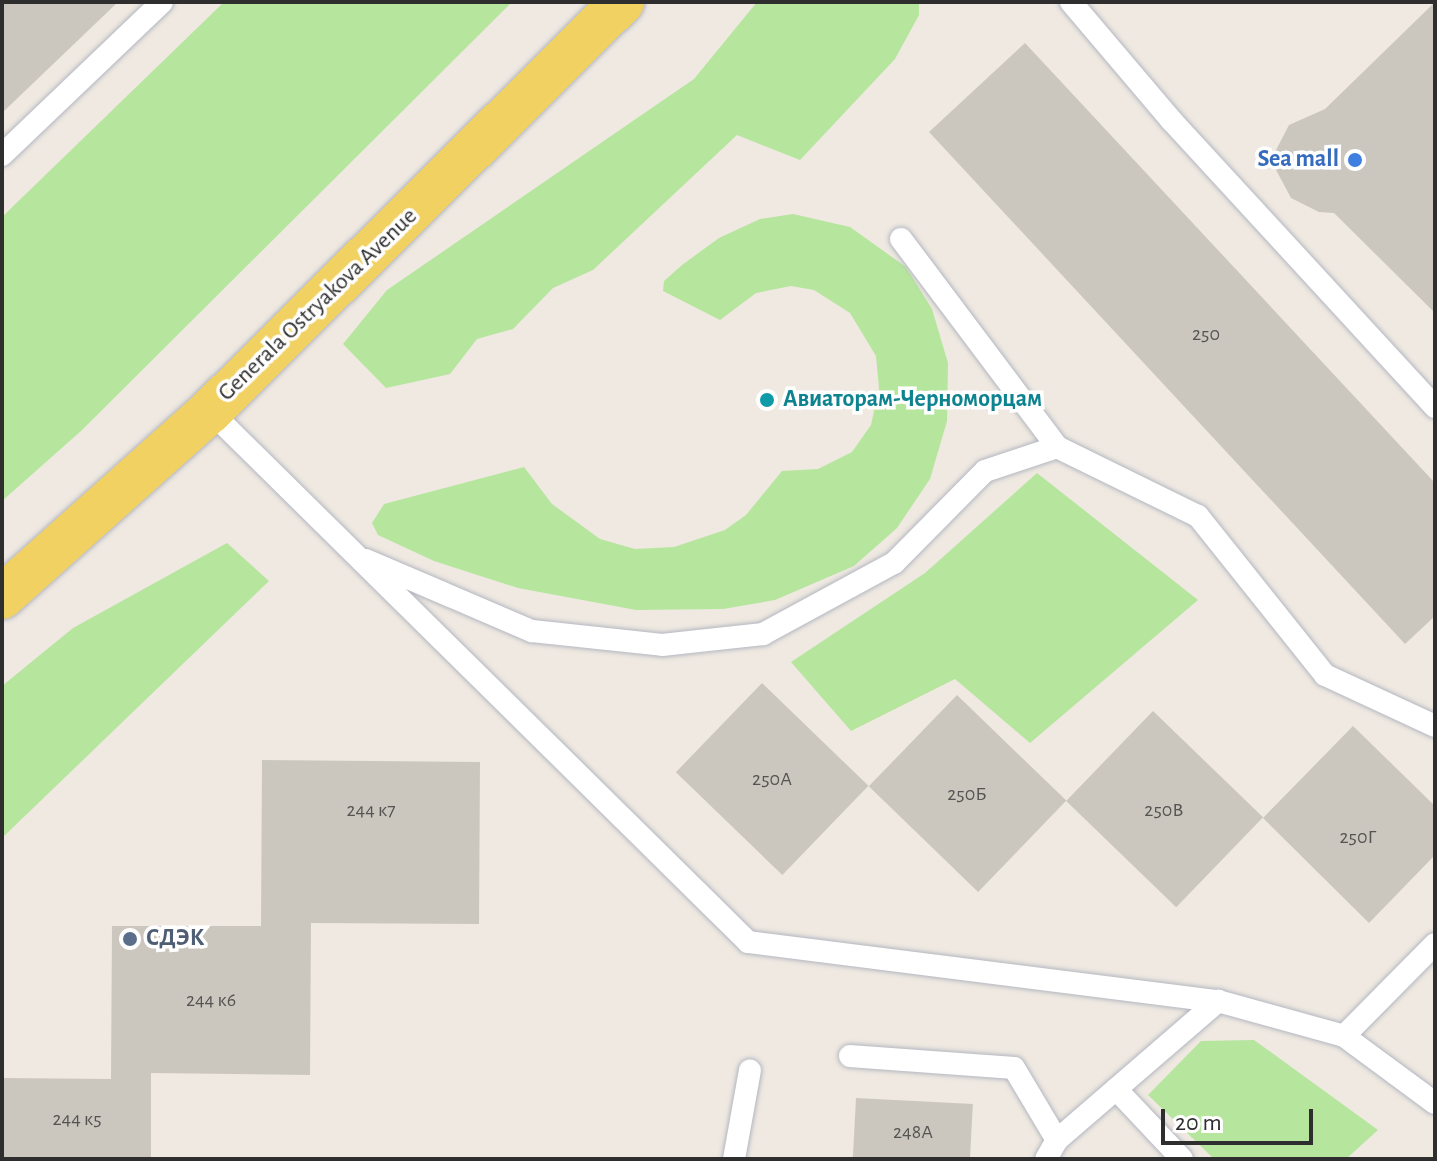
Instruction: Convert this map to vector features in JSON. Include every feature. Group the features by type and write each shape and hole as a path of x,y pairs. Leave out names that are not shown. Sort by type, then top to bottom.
{"main road":[{"name":"Generala Ostryakova Avenue","path":"2,597 210,411 622,2"}],"lane":[{"path":"2,155 162,2"},
{"path":"1071,2 1171,120 1435,407"},
{"path":"901,239 1057,447 1198,516 1325,675 1435,726"},
{"path":"210,411 350,554 491,683 748,942 1218,1001 1344,1036 1435,1103"},
{"path":"350,554 532,631 662,645 763,634 894,563 985,471 1057,447"},
{"path":"1344,1036 1435,944"},
{"path":"850,1056 1014,1068 1052,1150 1116,1089 1218,1001"},
{"path":"734,1159 750,1070"},
{"path":"1116,1089 1182,1159"}],"green space":[{"path":"224,2 512,2 81,431 2,501 2,217"},
{"path":"757,2 919,2 919,15 895,59 800,160 737,135 593,270 553,288 513,329 477,339 450,374 386,388 343,344 387,290 694,79"},
{"path":"793,214 850,227 906,267 932,309 948,363 947,421 930,479 897,528 854,566 775,600 723,609 636,610 518,588 434,561 378,535 372,523 384,504 524,467 552,504 600,539 635,549 674,547 725,530 746,515 782,471 818,469 852,452 871,425 879,388 876,356 850,313 814,290 791,286 756,293 720,320 663,291 664,281 719,238 760,219"},
{"path":"1037,473 1198,600 1030,743 955,679 851,731 791,662 925,573"},
{"path":"227,543 269,581 2,838 2,686 73,628"},
{"path":"1254,1040 1378,1130 1346,1159 1214,1159 1148,1095 1201,1041"}],"building":[{"path":"2,2 118,2 2,113"},
{"name":"Sea mall","path":"1435,2 1435,313 1334,213 1319,212 1291,198 1275,168 1275,152 1289,125 1325,109"},
{"path":"1025,43 1435,483 1435,616 1405,644 929,132"},
{"path":"762,683 868,786 782,875 676,772"},
{"path":"957,695 1066,801 978,892 869,786"},
{"path":"1153,711 1263,817 1176,907 1066,801"},
{"path":"1353,726 1435,806 1435,855 1369,923 1263,818"},
{"path":"262,760 480,762 479,924 311,923 310,1075 151,1073 151,1159 2,1159 2,1078 111,1079 112,926 261,926"},
{"path":"856,1098 973,1104 970,1159 853,1159"}],"place":[{"name":"Sea mall","path":"1355,160"},
{"name":"Авиаторам-Черноморцам","path":"767,400"},
{"name":"СДЭК","path":"130,939"}]}
